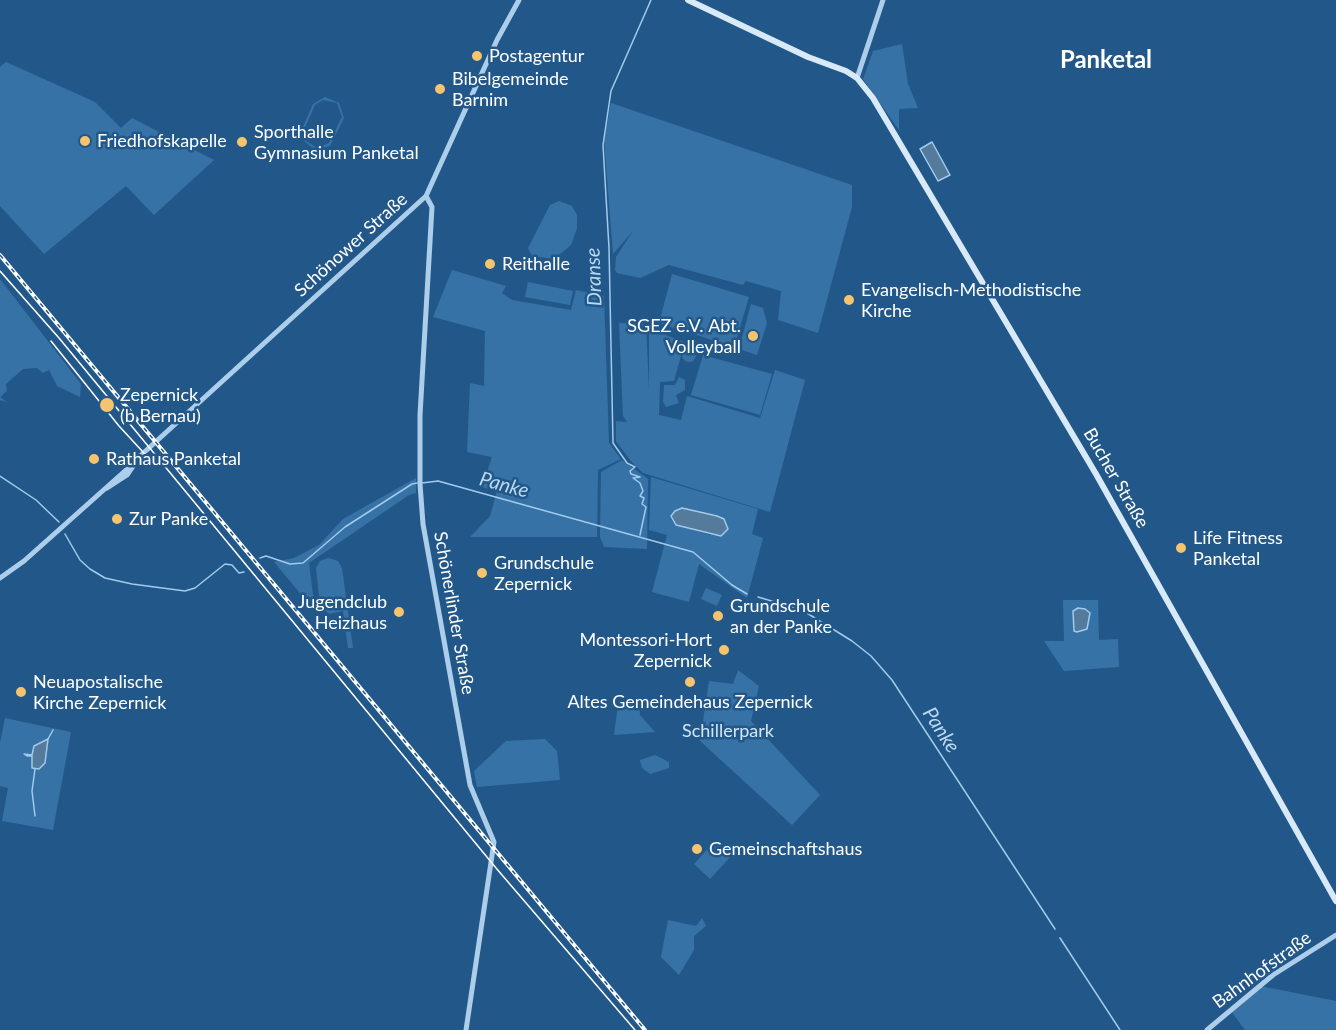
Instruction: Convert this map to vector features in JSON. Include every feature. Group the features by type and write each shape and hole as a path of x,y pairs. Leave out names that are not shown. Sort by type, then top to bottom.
{"main road":[{"path":"688,0 857,78"},
{"name":"Bucher Straße","path":"857,78 873,98 1096,474 1336,901"}],"street":[{"name":"Schönower Straße","path":"0,578 24,561 107,488 426,196 497,40 519,0"},
{"path":"857,78 883,0"},
{"name":"Schönerlinder Straße","path":"426,196 431,201 432,207 420,409 420,483 431,578 470,785 494,842 466,1030"},
{"name":"Bahnhofstraße","path":"1207,1030 1273,975 1336,935"}],"green space":[{"path":"902,44 908,84 918,108 899,109 899,130 863,79 873,51"},
{"path":"6,62 95,102 121,128 132,118 214,160 154,215 126,186 44,254 0,206 0,67"},
{"path":"325,97 339,103 344,118 330,146 315,150 303,140 302,129 313,104","holes":["323,100 337,103 342,117 329,143 317,148 306,141 303,132 315,105"]},
{"path":"611,103 852,185 852,207 818,333 778,320 781,291 746,281 743,285 669,265 640,278 617,273 615,270 616,257 633,231 613,254 604,140"},
{"path":"559,201 572,206 577,215 577,228 571,245 554,259 532,256 528,248 550,205"},
{"path":"452,270 506,286 502,293 512,300 571,310 576,290 604,296 609,443 621,459 598,470 597,537 470,537 490,516 497,491 482,487 492,457 467,452 470,383 484,386 485,331 433,317"},
{"path":"672,274 749,297 734,347 659,323"},
{"path":"0,279 81,384 80,397 57,386 49,370 43,373 37,368 23,369 6,384 7,391 0,397"},
{"path":"528,282 573,291 570,305 525,297"},
{"name":"SGEZ e.V. Abt. Volleyball","path":"751,304 763,308 767,323 757,355 739,349"},
{"path":"619,323 646,324 649,389 649,329 685,342 674,381 660,382 659,415 681,420 687,396 760,418 775,370 805,380 770,512 643,473 630,460 616,441 616,421 627,422 623,416"},
{"path":"689,348 694,350 696,355 694,360 689,362 684,360 682,355 684,350"},
{"path":"703,355 772,374 760,415 691,395"},
{"path":"679,377 685,380 685,390 676,395 679,403 666,407 663,402 664,385 675,385"},
{"path":"622,460 648,479 647,549 604,547 600,537 601,472"},
{"path":"651,477 758,509 752,534 763,538 747,598 699,564 689,602 652,592 667,535 649,530","holes":["682,508 717,516 711,535 676,525"]},
{"path":"416,478 416,493 409,495 309,563 315,611 274,562 294,558 319,545 343,519"},
{"path":"328,558 338,561 342,568 353,648 348,648 343,611 329,614 320,604 316,568 320,561"},
{"path":"706,588 722,595 717,606 701,599"},
{"path":"1063,600 1098,600 1099,640 1118,639 1119,667 1064,671 1044,641 1064,641"},
{"name":"Schillerpark","path":"738,670 759,686 751,721 820,795 792,825 700,741 709,681 733,684"},
{"path":"639,701 640,715 655,732 614,735 618,705"},
{"path":"5,718 71,732 53,830 2,821 8,788 0,786 0,743"},
{"path":"545,739 557,751 560,780 477,787 474,771 506,741"},
{"path":"655,755 669,762 669,768 650,774 642,768 640,760"},
{"path":"715,841 731,856 710,879 694,864"},
{"path":"702,918 706,926 694,936 694,950 679,975 661,957 668,920 696,926"},
{"path":"1260,986 1336,1001 1336,1030 1245,1030 1231,1011"}],"shaded area":[{"path":"932,142 950,175 938,181 920,149"},
{"path":"682,508 724,519 728,529 721,536 676,525 671,516"},
{"path":"1078,608 1090,613 1087,629 1077,632 1074,631 1073,611"},
{"path":"48,739 45,763 39,769 32,768 32,756 24,754 32,755 34,746"}],"waterway":[{"name":"Dranse","path":"640,535 646,507 642,504 644,498 640,496 643,491 640,483 633,478 640,477 631,474 630,471 635,467 627,463 613,443 609,248 603,145 611,91 651,0"},
{"name":"Panke","path":"0,476 36,500 59,522"},
{"name":"Panke","path":"422,483 438,481 693,552 732,585 747,594"},
{"name":"Panke","path":"260,558 266,556 290,564 303,563 345,527 417,483"},
{"name":"Panke","path":"65,534 80,560 90,569 105,578 132,584 185,591 195,588 225,564 232,565 239,573 244,572"},
{"name":"Panke","path":"758,597 802,610 852,641 871,656 892,680 1055,929"},
{"path":"48,739 53,730"},
{"path":"35,769 32,791 35,816"},
{"name":"Panke","path":"1060,938 1120,1030"}],"tram line":[{"path":"0,271 59,338 496,868 635,1030"},
{"path":"51,341 119,426 155,465"}],"railway":[{"path":"0,255 645,1030"}],"place":[{"name":"Postagentur","path":"477,56"},
{"name":"Bibelgemeinde Barnim","path":"440,89"},
{"name":"Friedhofskapelle","path":"85,141"},
{"name":"Sporthalle Gymnasium Panketal","path":"242,142"},
{"name":"Reithalle","path":"490,264"},
{"name":"Evangelisch-Methodistische Kirche","path":"849,300"},
{"name":"SGEZ e.V. Abt. Volleyball","path":"753,336"},
{"name":"Zepernick (b Bernau)","path":"107,405"},
{"name":"Rathaus Panketal","path":"94,459"},
{"name":"Zur Panke","path":"117,519"},
{"name":"Life Fitness Panketal","path":"1181,548"},
{"name":"Grundschule Zepernick","path":"482,573"},
{"name":"Jugendclub Heizhaus","path":"399,612"},
{"name":"Grundschule an der Panke","path":"718,616"},
{"name":"Montessori-Hort Zepernick","path":"724,650"},
{"name":"Altes Gemeindehaus Zepernick","path":"690,682"},
{"name":"Neuapostalische Kirche Zepernick","path":"21,692"},
{"name":"Gemeinschaftshaus","path":"697,849"}],"district":[{"name":"Panketal","path":"1106,60"}]}
